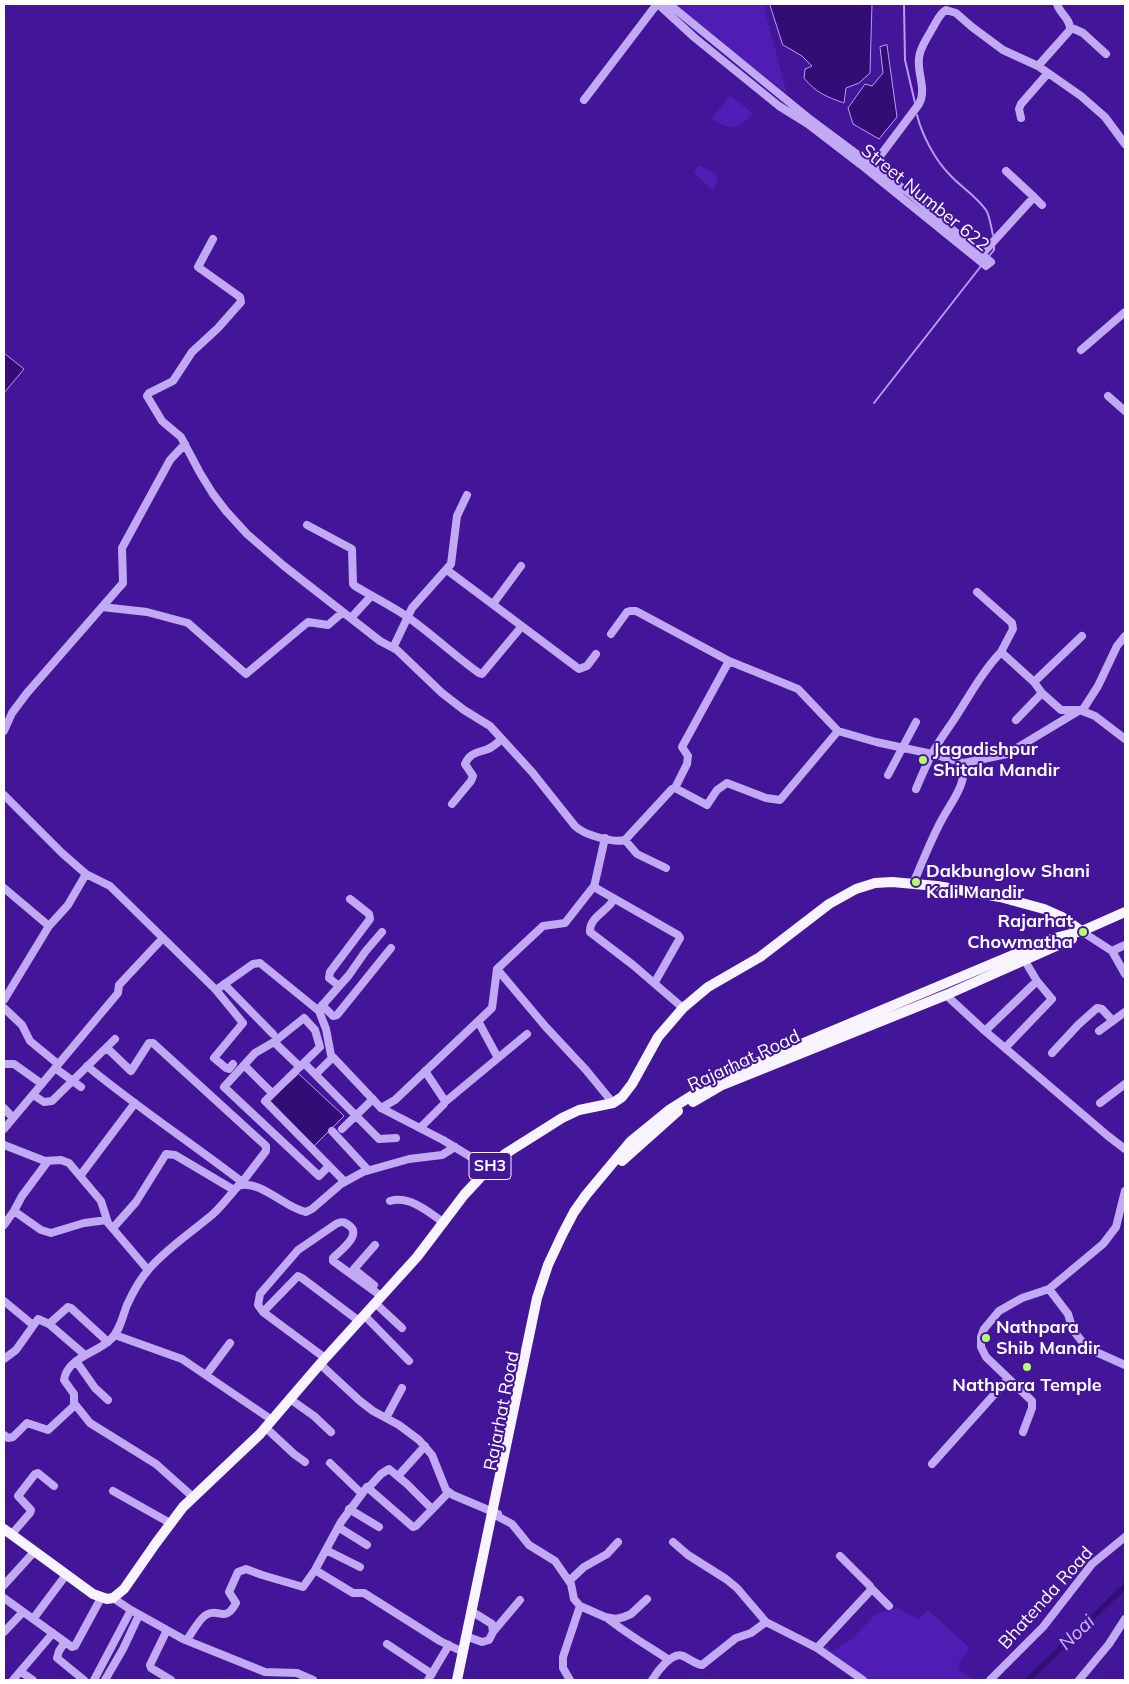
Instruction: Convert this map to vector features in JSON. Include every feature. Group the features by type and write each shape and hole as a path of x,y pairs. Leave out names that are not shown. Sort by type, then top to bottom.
{"main road":[{"path":"613,1103 627,1092 658,1038 683,1008 708,987 760,957 820,910 856,889 875,883 892,882 976,892 1051,912 1083,932"},
{"path":"457,1680 496,1514 535,1308 546,1271 574,1212 632,1141 669,1110 720,1078 1022,956 1051,939 1083,932 1125,914"},
{"name":"Rajarhat Road","path":"462,1680 543,1298 555,1260 578,1217 594,1193 616,1166 678,1111 722,1086 946,995 1022,956"},
{"name":"SH3","path":"113,1598 129,1583 170,1524 193,1497 247,1448 269,1424 322,1361 417,1257 473,1184 489,1168 511,1150 562,1118 579,1110 613,1103"},
{"path":"7,1532 101,1598 113,1598"}],"street":[{"path":"584,100 662,4"},
{"name":"Street Number 622","path":"662,4 871,168 946,224 991,261 987,266 941,230 871,168"},
{"path":"1038,66 1068,34 1070,23 1057,4"},
{"path":"871,168 922,98 923,92 918,65 921,49 940,15 946,10 956,12 972,27 1003,50 1038,66 1098,110 1125,144"},
{"path":"1070,27 1083,33 1106,54"},
{"path":"1021,118 1019,109 1021,104 1048,73"},
{"path":"1006,171 1042,205"},
{"path":"982,254 1034,197"},
{"path":"941,230 946,224"},
{"path":"213,240 198,267 240,297 241,302 216,330 192,352 173,381 149,393 147,396 162,421 181,437 214,494 226,511 247,534 284,566 380,641 393,648 442,693 464,710 486,723 532,772 578,829 583,833 621,841 625,840 675,788 687,764 688,756 682,747 729,661"},
{"path":"1081,350 1125,312"},
{"path":"1108,396 1125,411"},
{"path":"4,731 12,713 27,693 123,583 122,548 170,460 185,444"},
{"path":"393,648 414,606 447,570 452,559 457,516 467,495"},
{"path":"307,525 351,547 354,552 354,585 408,617 452,654 481,674 522,626"},
{"path":"493,604 521,566"},
{"path":"447,570 579,669 587,666 596,654"},
{"path":"916,789 932,754 973,687 1001,652 1013,629 1012,624 977,592"},
{"path":"351,618 371,596"},
{"path":"102,608 148,612 188,623 246,674 308,622 328,625 343,612"},
{"path":"611,634 627,612 633,610 729,661 798,690 838,731 964,763 1006,754 1081,710 1098,686 1116,646 1125,636"},
{"path":"1034,682 1082,636"},
{"path":"1001,652 1061,710 1081,710 1097,717 1125,739"},
{"path":"1016,720 1042,692"},
{"path":"888,775 916,722"},
{"path":"675,788 707,805 717,790 726,783 766,798 780,800 838,731"},
{"path":"452,804 473,776 465,764 472,753 488,749 502,739"},
{"path":"913,884 941,820 956,796 965,773 964,763"},
{"path":"4,795 62,853 86,874 110,886 216,990 243,1024 214,1058 228,1069 234,1064"},
{"path":"381,1108 395,1100 492,1008 496,969 542,926 565,923 594,886 605,838"},
{"path":"625,840 637,854 666,868"},
{"path":"4,1000 49,926 70,903 86,874"},
{"path":"594,886 679,937 655,982"},
{"path":"4,888 49,926"},
{"path":"339,986 329,978 330,972 370,919 369,914 350,899"},
{"path":"614,899 591,923 590,932 655,982 683,1008"},
{"path":"320,1008 382,932"},
{"path":"1083,932 1112,951 1125,974"},
{"path":"4,1128 118,993 119,985 163,938"},
{"path":"1112,951 1125,945"},
{"path":"216,990 253,964 260,962 320,1008 333,1016 338,1015 391,948"},
{"path":"1006,1048 1052,999 1037,981 1022,956"},
{"path":"496,969 613,1103"},
{"path":"985,1031 1037,981"},
{"path":"224,984 274,1038 302,1065 316,1074 379,1140 396,1138"},
{"path":"946,995 985,1031 1125,1149"},
{"path":"4,1008 22,1025 30,1041 72,1081 81,1087"},
{"path":"320,1008 331,1055 381,1108 421,1127 489,1168"},
{"path":"1052,1052 1097,1008 1102,1009 1113,1021"},
{"path":"1099,1031 1125,1012"},
{"path":"329,1166 319,1176 224,1087 255,1052 304,1018 315,1030 320,1048 265,1101 345,1182"},
{"path":"478,1021 498,1058"},
{"path":"421,1127 445,1102 527,1034"},
{"path":"33,1094 41,1101 48,1103 52,1101 115,1039"},
{"path":"106,1048 131,1072 149,1043 153,1043 266,1146 266,1151 239,1186 215,1212 148,1270 128,1302 115,1335 108,1342 76,1361 64,1376 64,1380 74,1394 75,1405 90,1423 156,1464 193,1497"},
{"path":"316,1074 333,1057"},
{"path":"4,1064 14,1064 42,1084"},
{"path":"244,1065 272,1093"},
{"path":"87,1066 135,1104 186,1139 239,1186"},
{"path":"425,1071 445,1099 445,1102"},
{"path":"1100,1103 1125,1084"},
{"path":"342,1129 373,1099"},
{"path":"80,1176 135,1104"},
{"path":"4,1108 13,1118"},
{"path":"332,1131 368,1170"},
{"path":"4,1145 48,1161 66,1161 101,1200 107,1220 148,1270"},
{"path":"113,1228 136,1202 166,1154 175,1155 239,1186 243,1184 259,1188 302,1212 306,1212 345,1182 368,1170 410,1159 442,1155 455,1146"},
{"path":"4,1224 48,1161"},
{"path":"1023,1432 1033,1403 986,1356 981,1348 981,1337 988,1324 1002,1308 1022,1298 1049,1289 1102,1244 1122,1218 1125,1191"},
{"path":"390,1201 398,1199 408,1202 444,1223"},
{"path":"14,1211 42,1230 51,1233 107,1220"},
{"path":"381,1297 333,1261 333,1258 355,1233 354,1229 346,1222 341,1222 309,1241 298,1250 260,1294 258,1305 322,1361 360,1401 404,1429 425,1446 432,1454 444,1486 449,1492 496,1514 512,1524 530,1545 552,1558 569,1581 574,1599 580,1606 605,1617 629,1635 637,1638 669,1660"},
{"path":"375,1245 354,1269 381,1297 402,1328"},
{"path":"264,1312 298,1276 362,1318 409,1361"},
{"path":"1049,1289 1068,1314 1073,1330 1087,1348 1125,1365"},
{"path":"4,1301 33,1325"},
{"path":"49,1324 68,1307 108,1342"},
{"path":"4,1359 16,1350 38,1319 49,1324 85,1355"},
{"path":"115,1335 182,1359 206,1375 269,1424 294,1454 305,1462"},
{"path":"206,1375 230,1342"},
{"path":"76,1361 95,1388 108,1400"},
{"path":"932,1464 1008,1379"},
{"path":"386,1418 402,1388"},
{"path":"290,1399 314,1416 331,1432"},
{"path":"4,1435 8,1438 14,1437 27,1422 48,1430 75,1405"},
{"path":"398,1476 425,1446"},
{"path":"330,1463 361,1493"},
{"path":"186,1640 204,1616 210,1613 226,1615 231,1612 236,1603 229,1592 238,1572 246,1569 300,1587 305,1584 315,1570 349,1509 365,1488 386,1470 392,1470 432,1510"},
{"path":"7,1532 30,1513 31,1510 18,1496 35,1474 38,1473 54,1486"},
{"path":"368,1487 413,1527 449,1492"},
{"path":"113,1491 170,1524"},
{"path":"349,1509 379,1527"},
{"path":"338,1527 367,1544"},
{"name":"Bhatenda Road","path":"990,1680 1043,1627 1092,1564 1125,1537"},
{"path":"569,1581 584,1567 608,1554 618,1542"},
{"path":"673,1542 737,1588 766,1622 817,1648 862,1680"},
{"path":"326,1550 360,1567"},
{"path":"4,1586 34,1552"},
{"path":"840,1556 889,1606"},
{"path":"315,1570 353,1593 364,1593 449,1646 463,1652"},
{"path":"33,1619 66,1575"},
{"path":"817,1648 871,1588"},
{"path":"4,1598 72,1647 76,1646 101,1598"},
{"path":"113,1598 139,1615 186,1640 273,1677 290,1673 308,1679"},
{"path":"492,1632 520,1600"},
{"path":"605,1617 616,1619 624,1617 631,1614 647,1600"},
{"path":"570,1680 563,1668 563,1657 580,1606"},
{"path":"94,1680 131,1610"},
{"path":"4,1632 23,1612"},
{"path":"471,1638 482,1642 489,1640 492,1632 492,1624 476,1614"},
{"path":"105,1680 123,1649 139,1615"},
{"path":"1079,1680 1109,1644 1125,1619"},
{"path":"652,1680 669,1660 676,1655 682,1655 702,1665 736,1638 751,1633 766,1622"},
{"path":"167,1630 150,1665 151,1668 169,1680"},
{"path":"13,1680 53,1633"},
{"path":"65,1642 59,1650 57,1658 84,1680"},
{"path":"387,1644 430,1677 449,1646"},
{"path":"21,1672 33,1680"}],"shaded area":[{"path":"673,4 766,4 765,11 787,94"},
{"path":"770,4 872,4 870,73 859,83 846,88 844,103 822,94 804,78 805,69 812,66 802,56 783,45"},
{"path":"887,45 897,117 879,139 853,124 848,108 865,84 872,86 883,73 880,47"},
{"path":"730,96 753,113 739,126 729,127 711,119"},
{"path":"700,166 715,173 718,177 713,189 694,173 697,167"},
{"path":"4,353 24,369 4,393"},
{"path":"299,1074 344,1116 314,1146 267,1102"},
{"path":"897,1608 918,1619 928,1610 970,1648 959,1663 959,1669 973,1680 861,1680 821,1652 826,1645 832,1651 853,1638 876,1614"}],"waterway":[{"path":"904,4 905,60 915,103"},
{"path":"917,115 926,139 939,162 986,210 993,235"},
{"path":"990,255 994,250 994,246"},
{"path":"874,403 981,266"},
{"name":"Noai","path":"1028,1680 1125,1586"}],"place":[{"name":"Jagadishpur Shitala Mandir","path":"923,760"},
{"name":"Dakbunglow Shani Kali Mandir","path":"916,882"},
{"name":"Rajarhat Chowmatha","path":"1083,932"},
{"name":"Nathpara Shib Mandir","path":"986,1338"},
{"name":"Nathpara Temple","path":"1027,1367"}]}
